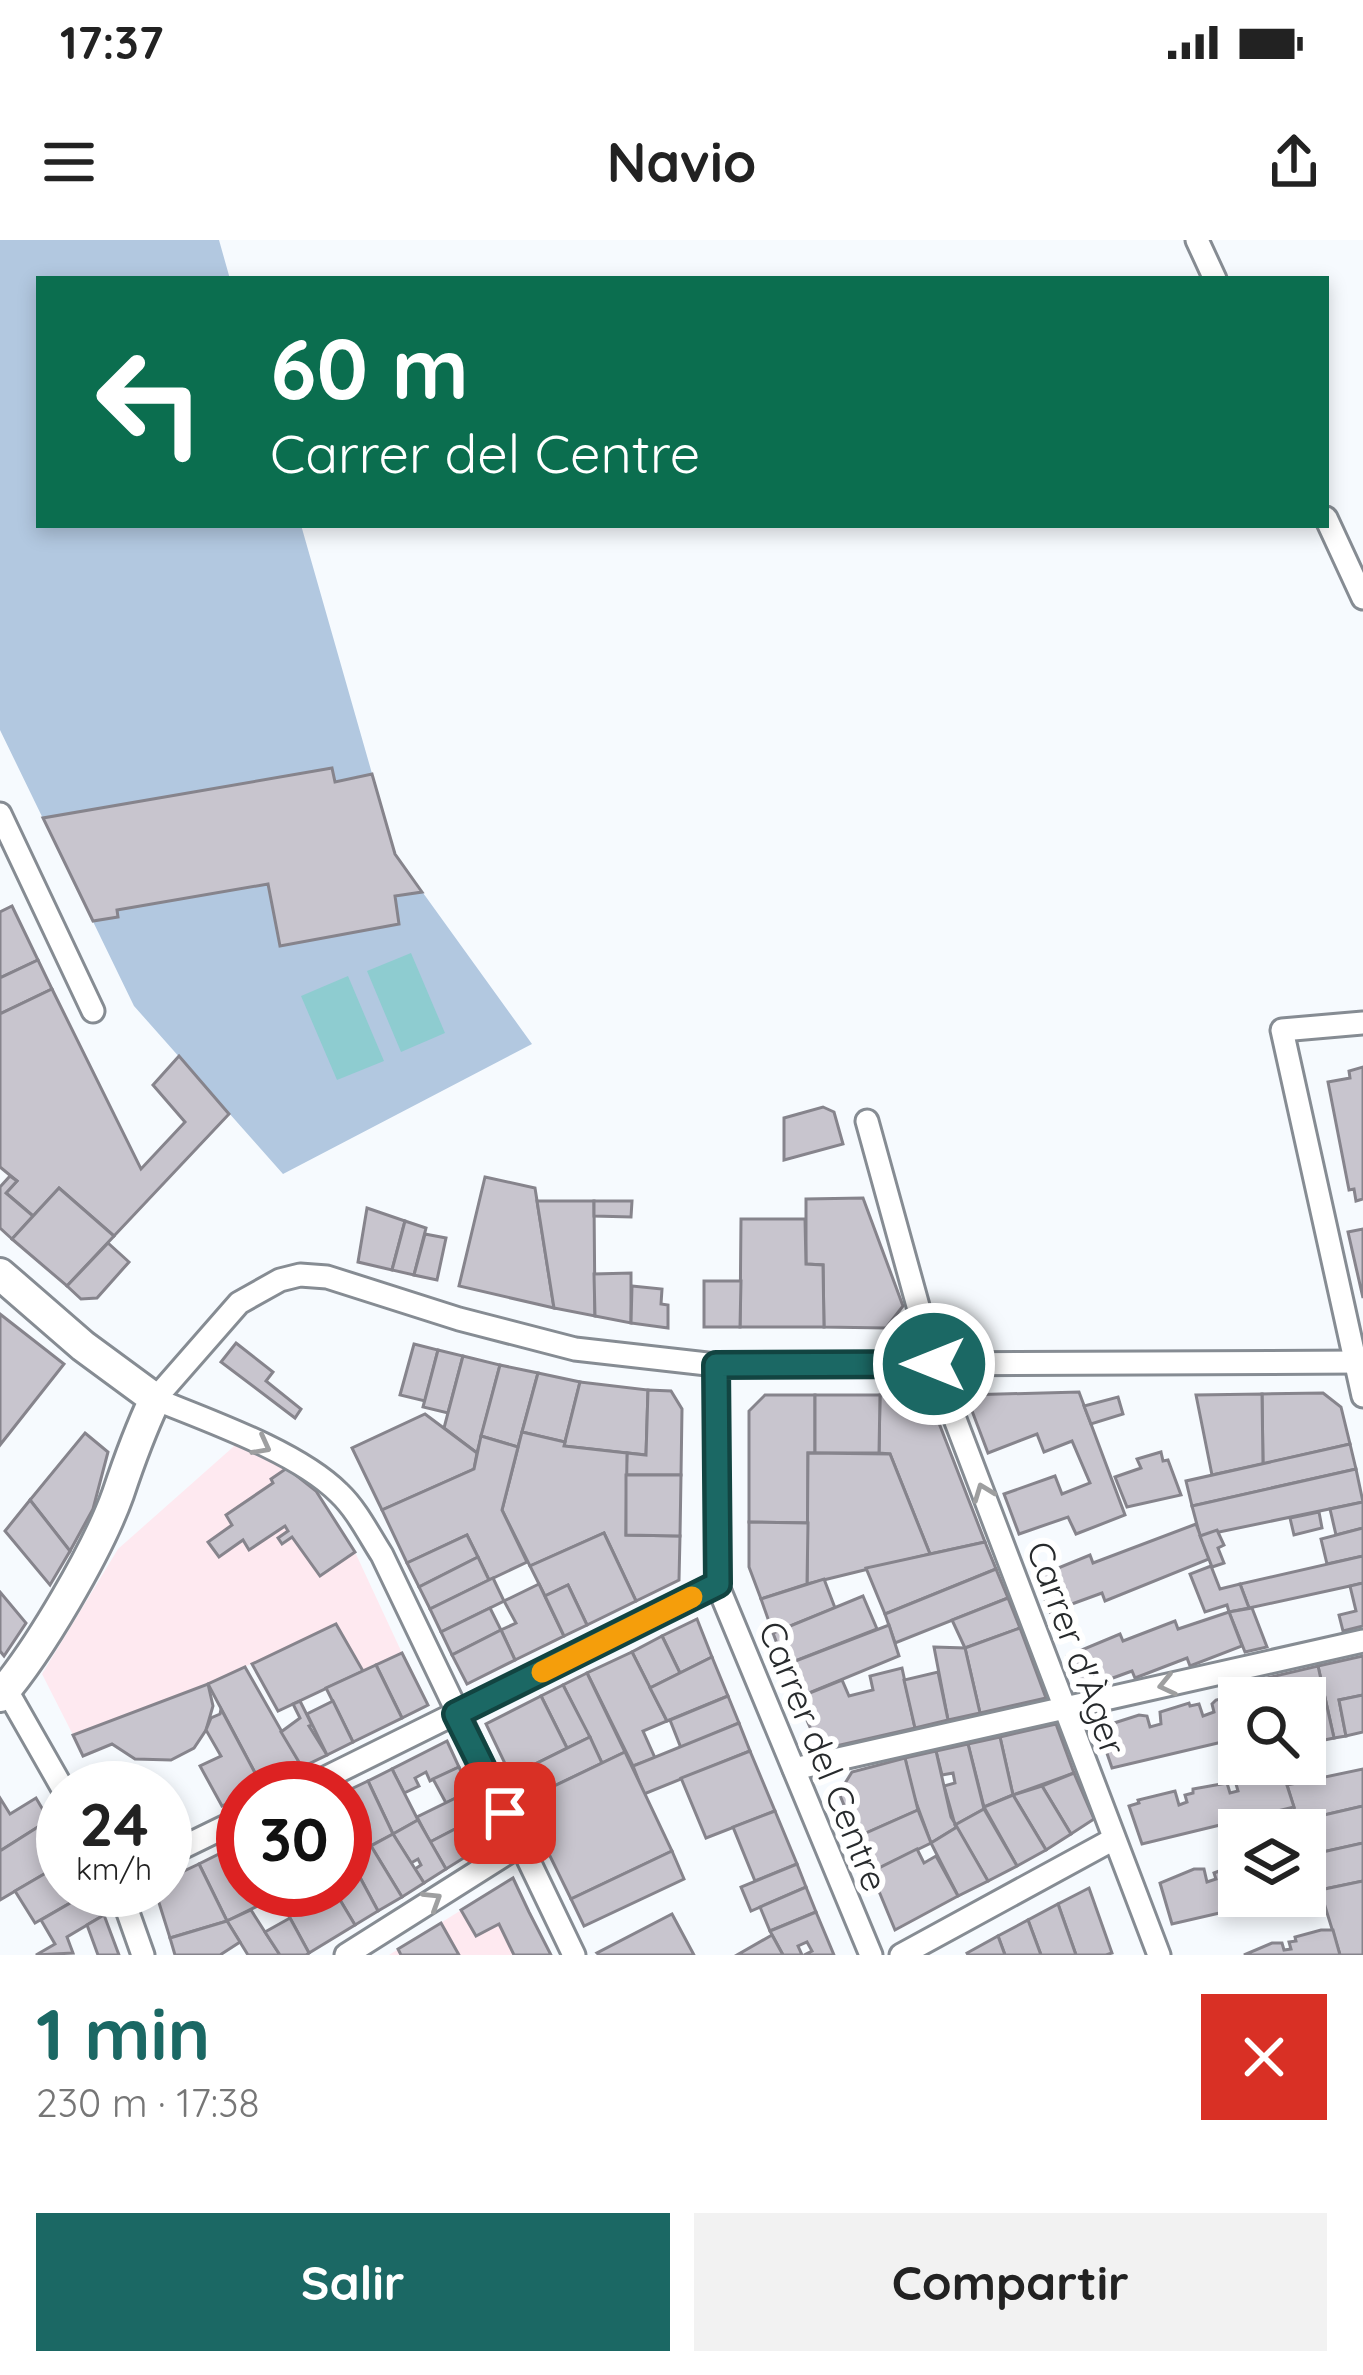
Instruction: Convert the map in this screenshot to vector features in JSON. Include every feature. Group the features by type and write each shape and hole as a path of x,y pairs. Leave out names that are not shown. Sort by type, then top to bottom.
{"main road":[{"path":"0,1274 155,1399 101,1532 3,1693"},
{"path":"101,1358 122,1403 128,1456"}],"street":[{"path":"1197,240 1214,276"},
{"path":"1329,524 1363,598"},
{"path":"0,814 93,1011"},
{"path":"1363,1023 1282,1030 1363,1396"},
{"name":"Carrer d'Àger","path":"867,1121 934,1364 1159,1955"},
{"path":"574,1955 382,1555 341,1494 316,1474 224,1426 155,1399 239,1304 280,1280 300,1275 327,1277 575,1349 716,1365 1359,1362"},
{"name":"Carrer del Centre","path":"716,1365 718,1584 871,1955"},
{"path":"360,1761 718,1584"},
{"path":"794,1768 1363,1641"},
{"path":"3,1693 45,1761"},
{"path":"901,1955 1112,1840"},
{"path":"346,1955 520,1846"},
{"path":"130,1917 143,1955"}],"shaded area":[{"path":"0,240 219,240 229,276 36,276 36,528 302,528 395,854 532,1044 283,1174 134,1006 0,730"},
{"path":"411,953 445,1033 401,1052 367,971"},
{"path":"348,976 384,1061 337,1080 301,996"},
{"path":"241,1440 316,1491 355,1552 402,1653 363,1671 335,1625 208,1684 73,1735 42,1674 118,1549"},
{"path":"513,1878 551,1955 389,1955"}],"building":[{"path":"332,768 335,782 372,774 395,854 422,892 395,896 399,924 280,946 268,884 117,910 118,917 93,921 43,818"},
{"path":"12,906 38,960 0,978 0,912"},
{"path":"38,960 52,989 0,1014 0,978"},
{"path":"52,989 141,1169 185,1122 153,1085 179,1056 229,1114 114,1236 59,1188 33,1216 6,1193 17,1181 0,1167 0,1014"},
{"path":"1363,1067 1363,1199 1356,1201 1354,1189 1349,1190 1328,1082 1350,1078 1349,1071"},
{"path":"823,1107 834,1112 843,1144 784,1160 784,1118"},
{"path":"10,1176 17,1181 6,1193 33,1216 12,1239 0,1228 0,1187"},
{"path":"485,1177 535,1188 554,1308 459,1286"},
{"path":"59,1188 114,1236 67,1286 12,1239"},
{"path":"863,1198 903,1306 886,1328 824,1327 823,1265 806,1264 806,1199"},
{"path":"537,1201 594,1201 595,1316 554,1308"},
{"path":"594,1201 632,1201 631,1217 594,1216"},
{"path":"367,1208 405,1221 392,1270 358,1262"},
{"path":"741,1219 805,1219 806,1264 823,1265 824,1327 740,1327"},
{"path":"405,1221 426,1228 414,1275 392,1270"},
{"path":"1363,1229 1363,1298 1348,1232"},
{"path":"425,1234 446,1238 437,1280 414,1275"},
{"path":"108,1243 129,1262 97,1298 81,1299 67,1286"},
{"path":"631,1273 631,1323 595,1316 594,1274"},
{"path":"704,1281 741,1281 740,1327 704,1327"},
{"path":"632,1286 662,1289 668,1328 631,1323"},
{"path":"0,1314 64,1364 0,1445"},
{"path":"236,1343 273,1372 266,1381 301,1409 295,1418 221,1362"},
{"path":"414,1344 438,1350 425,1401 400,1395"},
{"path":"438,1350 463,1356 448,1413 423,1407"},
{"path":"463,1356 500,1365 477,1453 444,1428"},
{"path":"500,1365 538,1373 518,1447 481,1436"},
{"path":"538,1373 580,1382 565,1442 522,1432"},
{"path":"580,1382 648,1390 646,1455 564,1446"},
{"path":"648,1390 671,1391 682,1409 681,1475 626,1475 627,1453 646,1455"},
{"path":"1079,1392 1125,1515 1076,1534 1068,1517 1019,1534 1004,1494 1055,1476 1062,1494 1090,1483 1072,1441 1044,1452 1037,1434 988,1453 966,1395"},
{"path":"1323,1393 1341,1407 1350,1444 1263,1464 1262,1394"},
{"path":"922,1394 930,1400 985,1542 930,1554 890,1454 879,1453 880,1395"},
{"path":"1262,1394 1263,1464 1212,1475 1196,1395"},
{"path":"765,1395 815,1395 815,1453 808,1453 808,1523 749,1522 749,1411"},
{"path":"815,1395 880,1395 879,1453 815,1453"},
{"path":"1118,1397 1123,1414 1091,1424 1084,1406"},
{"path":"425,1414 477,1453 474,1469 382,1510 352,1448"},
{"path":"522,1432 565,1442 564,1446 627,1453 626,1535 680,1536 679,1580 636,1601 604,1533 530,1566 502,1510"},
{"path":"85,1433 108,1452 93,1509 70,1551 30,1500"},
{"path":"481,1436 518,1447 502,1510 527,1562 489,1580 467,1535 407,1563 382,1510 474,1469"},
{"path":"1350,1444 1356,1469 1192,1506 1186,1481"},
{"path":"1161,1452 1181,1495 1127,1507 1115,1477 1141,1468 1137,1459"},
{"path":"808,1453 890,1454 930,1554 807,1584"},
{"path":"287,1468 316,1491 355,1552 320,1576 292,1537 282,1544 278,1538 288,1531 285,1526 249,1550 243,1540 219,1557 208,1542 232,1525 226,1515"},
{"path":"1356,1469 1363,1502 1200,1536 1192,1506"},
{"path":"626,1475 681,1475 680,1536 626,1535"},
{"path":"30,1500 70,1551 50,1585 5,1531"},
{"path":"1363,1502 1363,1528 1336,1535 1330,1509"},
{"path":"1319,1512 1322,1528 1294,1535 1290,1518"},
{"path":"749,1522 808,1523 807,1584 761,1599 749,1567"},
{"path":"1196,1524 1209,1559 1105,1601 1102,1593 1050,1612 1036,1577 1090,1555 1093,1563"},
{"path":"1363,1528 1363,1556 1327,1564 1321,1539"},
{"path":"1217,1530 1224,1545 1218,1548 1224,1563 1212,1567 1200,1536"},
{"path":"604,1533 636,1601 587,1625 568,1585 545,1596 530,1566"},
{"path":"467,1535 478,1557 419,1587 407,1563"},
{"path":"985,1542 996,1569 885,1614 866,1568"},
{"path":"1363,1556 1363,1583 1350,1586 1249,1608 1240,1584"},
{"path":"478,1557 489,1580 430,1609 419,1587"},
{"path":"1211,1566 1220,1589 1240,1584 1249,1608 1229,1612 1227,1605 1205,1612 1190,1574"},
{"path":"996,1569 1008,1598 895,1643 885,1614"},
{"path":"493,1578 504,1601 441,1632 430,1609"},
{"path":"824,1579 835,1608 773,1633 761,1599"},
{"path":"1363,1583 1363,1626 1343,1631 1339,1615 1356,1611 1350,1586"},
{"path":"539,1584 564,1636 515,1660 501,1630 516,1623 504,1601"},
{"path":"568,1585 587,1625 564,1636 545,1596"},
{"path":"0,1592 26,1623 4,1656 0,1651"},
{"path":"863,1596 877,1629 785,1665 773,1633"},
{"path":"1008,1598 1020,1628 965,1648 952,1620"},
{"path":"490,1608 501,1630 452,1655 441,1632"},
{"path":"1252,1608 1267,1647 1245,1652 1229,1612"},
{"path":"1229,1612 1242,1646 1190,1666 1187,1658 1135,1678 1132,1671 1080,1690 1067,1656 1120,1634 1123,1641 1175,1621 1178,1629"},
{"path":"697,1619 712,1657 680,1673 662,1636"},
{"path":"336,1624 363,1671 278,1711 252,1664"},
{"path":"889,1625 899,1656 797,1698 785,1665"},
{"path":"1020,1628 1046,1698 980,1713 965,1648"},
{"path":"501,1630 515,1660 467,1684 452,1655"},
{"path":"662,1636 680,1673 650,1688 632,1652"},
{"path":"934,1647 965,1648 980,1713 948,1720"},
{"path":"632,1652 667,1721 643,1731 655,1758 633,1766 587,1673"},
{"path":"402,1653 428,1705 402,1718 376,1665"},
{"path":"1363,1656 1363,1695 1339,1700 1346,1736 1334,1738 1326,1677 1320,1677 1318,1666"},
{"path":"712,1657 728,1696 667,1721 650,1688"},
{"path":"376,1665 402,1718 353,1742 326,1688"},
{"path":"1318,1666 1320,1677 1271,1677"},
{"path":"245,1667 299,1761 249,1761 208,1684"},
{"path":"902,1668 915,1728 836,1746 814,1736 797,1698 842,1680 849,1696 873,1690 870,1676"},
{"path":"938,1672 948,1720 915,1728 904,1680"},
{"path":"587,1673 625,1752 602,1763 563,1685"},
{"path":"208,1684 213,1706 206,1730 194,1748 171,1760 135,1759 112,1744 83,1756 73,1735"},
{"path":"563,1685 590,1737 567,1748 541,1696"},
{"path":"1363,1695 1363,1732 1346,1736 1339,1700"},
{"path":"541,1696 567,1748 511,1776 486,1724"},
{"path":"728,1696 739,1723 681,1748 670,1720"},
{"path":"1216,1700 1218,1743 1112,1768 1099,1730 1139,1715 1147,1716 1150,1727 1161,1724 1160,1712 1189,1703 1199,1704 1203,1716 1214,1712"},
{"path":"300,1701 327,1755 298,1761 281,1732 300,1718 293,1704"},
{"path":"333,1701 353,1742 327,1755 307,1714"},
{"path":"1326,1702 1334,1738 1326,1740"},
{"path":"221,1709 249,1761 216,1761 216,1795 200,1766 221,1756 206,1730 211,1718"},
{"path":"739,1723 750,1751 644,1794 633,1766"},
{"path":"1056,1724 1074,1773 1013,1795 1000,1737"},
{"path":"590,1737 602,1763 523,1801 511,1776"},
{"path":"1000,1737 1013,1795 984,1807 968,1744"},
{"path":"447,1741 459,1767 430,1781 426,1772 415,1778 419,1786 404,1793 392,1769"},
{"path":"968,1744 984,1809 955,1825 944,1786 955,1783 953,1773 942,1775 936,1751"},
{"path":"750,1751 775,1811 706,1838 681,1778"},
{"path":"936,1751 957,1827 931,1843 905,1758"},
{"path":"625,1752 672,1851 571,1899 523,1801"},
{"path":"905,1758 918,1810 857,1837 839,1793 852,1772"},
{"path":"459,1767 470,1791 446,1803 433,1779"},
{"path":"392,1769 418,1820 393,1834 372,1789 372,1779"},
{"path":"1363,1769 1363,1806 1326,1815 1326,1809 1294,1809 1287,1785 1326,1785 1326,1777"},
{"path":"1074,1773 1094,1819 1071,1834 1042,1786"},
{"path":"1218,1785 1228,1785 1230,1793 1238,1791 1236,1785 1287,1785 1294,1807 1218,1809 1218,1826 1142,1844 1129,1806 1175,1791 1179,1805 1187,1802 1185,1795 1193,1789"},
{"path":"1042,1786 1071,1834 1046,1850 1013,1795"},
{"path":"372,1789 393,1834 372,1845"},
{"path":"470,1791 482,1815 430,1842 417,1817"},
{"path":"1013,1795 1046,1850 1017,1866 984,1807"},
{"path":"0,1798 10,1814 36,1798 36,1828 0,1851"},
{"path":"1363,1806 1363,1843 1326,1851 1326,1815"},
{"path":"984,1809 1017,1866 988,1881 955,1825"},
{"path":"918,1810 931,1843 871,1872 857,1837"},
{"path":"775,1811 797,1864 755,1881 733,1827"},
{"path":"482,1815 494,1839 446,1869 430,1842"},
{"path":"418,1820 446,1869 424,1883 415,1869 421,1865 418,1859 411,1863 393,1834"},
{"path":"957,1827 988,1881 958,1896 931,1843"},
{"path":"36,1828 36,1879 0,1900 0,1851"},
{"path":"393,1834 424,1883 402,1897 372,1845"},
{"path":"1363,1843 1363,1881 1326,1889 1326,1851"},
{"path":"372,1848 402,1897 378,1911 372,1900"},
{"path":"917,1849 924,1863 936,1856 958,1896 895,1930 871,1872"},
{"path":"672,1851 684,1879 584,1926 571,1899"},
{"path":"216,1856 216,1899 199,1864"},
{"path":"199,1864 216,1899 216,1917 227,1921 170,1938 163,1917 192,1917 192,1867"},
{"path":"797,1864 806,1887 751,1911 741,1887"},
{"path":"1194,1869 1204,1869 1207,1882 1216,1879 1218,1872 1218,1913 1172,1924 1160,1883"},
{"path":"513,1878 551,1955 514,1955 499,1924 476,1936 461,1910"},
{"path":"36,1879 36,1917 46,1917 35,1923 15,1891"},
{"path":"1363,1881 1363,1955 1340,1955 1326,1910 1326,1889"},
{"path":"806,1887 816,1912 770,1931 760,1907"},
{"path":"1089,1888 1112,1953 1106,1955 1076,1955 1058,1904"},
{"path":"1058,1904 1076,1955 1041,1955 1028,1920"},
{"path":"816,1912 834,1955 804,1955 812,1951 807,1942 798,1946 802,1955 783,1955 770,1931"},
{"path":"672,1914 694,1955 597,1953"},
{"path":"101,1917 67,1937 73,1953 36,1955 55,1944 41,1920"},
{"path":"105,1917 119,1955 98,1955 87,1925"},
{"path":"256,1917 280,1955 248,1955 227,1921"},
{"path":"289,1917 350,1917 355,1925 309,1953"},
{"path":"290,1918 306,1955 280,1955 265,1932"},
{"path":"1028,1920 1041,1955 1005,1955 998,1936"},
{"path":"227,1921 240,1942 220,1955 175,1955 170,1938"},
{"path":"441,1923 459,1955 401,1955 398,1949"},
{"path":"1333,1930 1340,1955 1244,1955 1272,1943 1291,1949 1289,1942 1296,1941 1295,1937"},
{"path":"772,1935 783,1955 737,1955"},
{"path":"998,1936 1005,1955 968,1955 967,1953"}],"slow traffic":[{"path":"542,1672 692,1597"}],"route":[{"path":"505,1813 456,1714 718,1584 716,1365 934,1364"}]}
